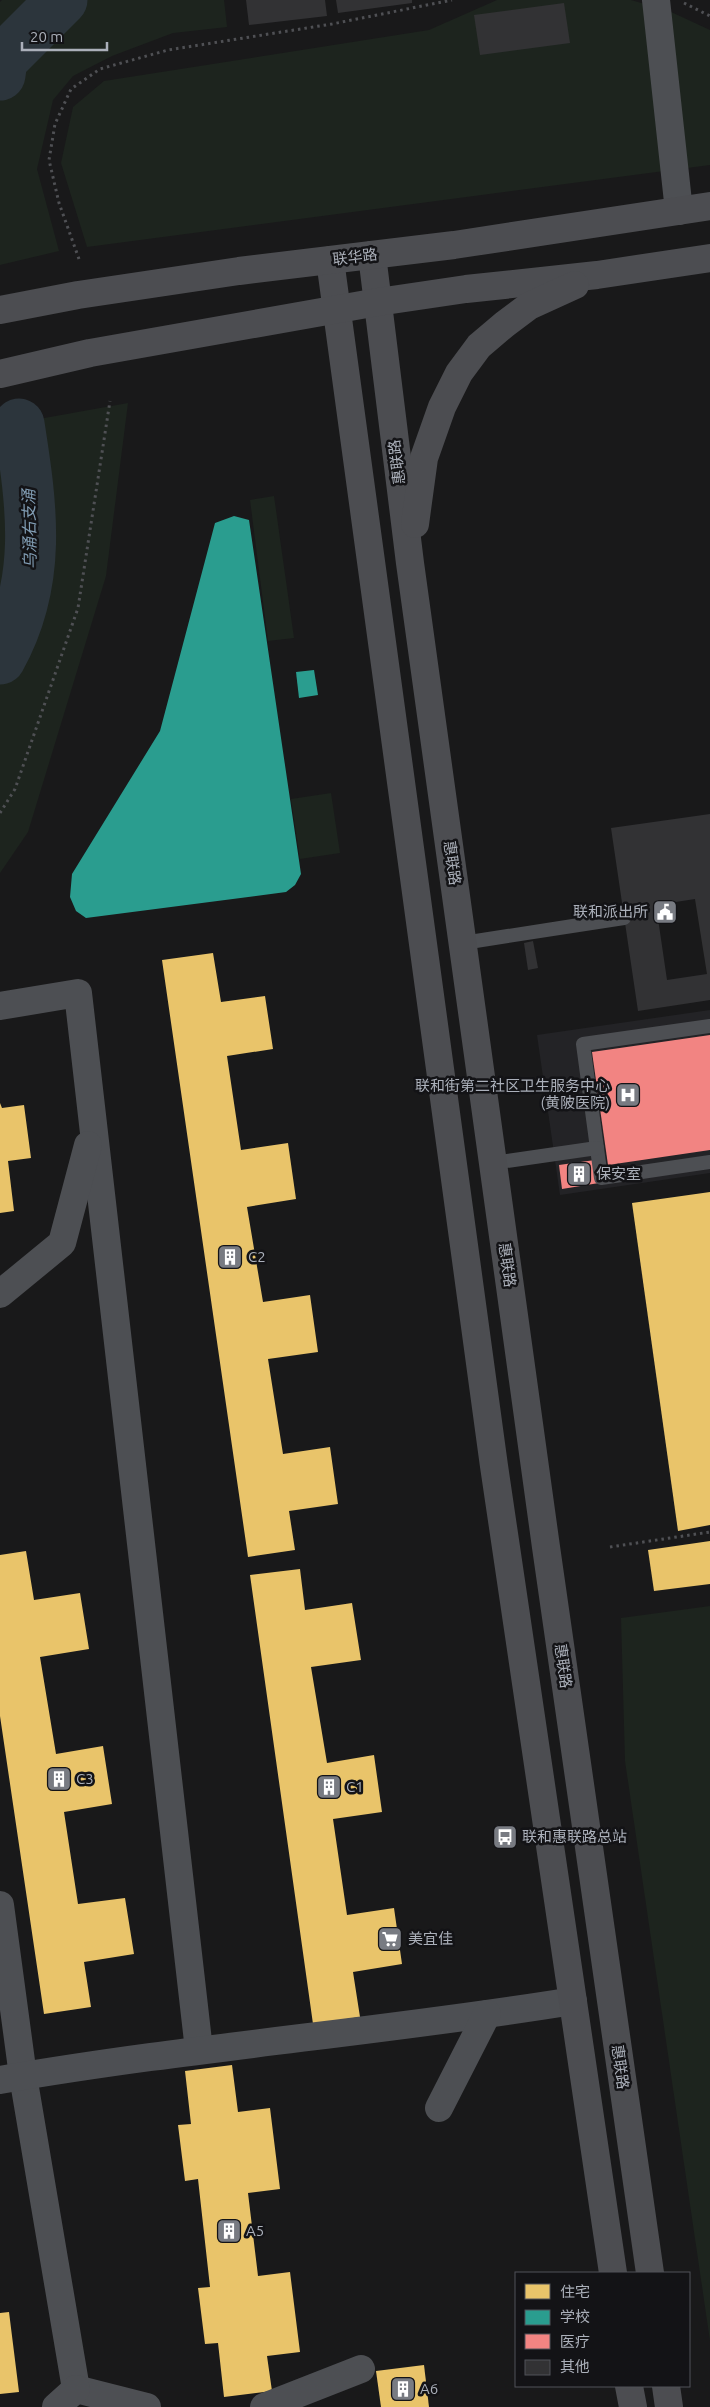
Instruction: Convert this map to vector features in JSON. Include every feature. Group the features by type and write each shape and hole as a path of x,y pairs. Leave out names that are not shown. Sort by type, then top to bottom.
{"street":[{"path":"656,0 679,211"},
{"name":"联华路","path":"0,310 78,295 710,206"},
{"name":"惠联路","path":"372,255 410,563 650,2272"},
{"path":"0,374 90,354 378,302 466,289 597,275 710,258"},
{"path":"330,260 494,1466 613,2272"},
{"path":"410,563 424,458 442,407 460,374 479,346 529,306 597,275"},
{"path":"0,1006 78,993 92,1129 199,2050"},
{"path":"0,1294 62,1243 92,1129"},
{"path":"0,1905 12,2078 66,2398 147,2407"},
{"path":"12,2078 199,2050 573,2002"},
{"path":"439,2108 487,2014"},
{"path":"264,2407 361,2369"},
{"path":"630,2387 633,2407"},
{"path":"666,2387 669,2407"}],"lane":[{"path":"463,943 624,918"},
{"path":"710,1026 583,1044 601,1178 710,1162"},
{"path":"493,1163 597,1148"}],"path":[{"path":"79,259 59,203 49,160 55,124 70,89 100,69 168,50 332,24 452,0"},
{"path":"679,0 710,16"},
{"path":"0,813 15,788 78,608 110,401"},
{"path":"610,1547 710,1532"}],"shaded area":[{"path":"2,0 224,0 227,27 173,33 112,56 73,76 53,100 37,169 59,251 0,265 0,2"},
{"path":"497,0 631,0 669,11 710,30 710,165 87,247 61,163 73,107 104,81 429,30"},
{"path":"128,403 106,576 28,832 0,873 0,426"},
{"path":"274,496 294,638 268,641 250,500"},
{"path":"331,793 340,853 300,859 291,799"},
{"name":"联和街第二社区卫生服务中心 (黄陂医院)","path":"710,1010 710,1173 560,1195 537,1035"},
{"path":"710,1606 710,2341 625,1761 621,1618"}],"building: 住宅":[{"name":"C2","path":"213,953 221,1002 265,996 273,1049 227,1056 241,1150 288,1143 296,1199 247,1207 263,1302 310,1295 318,1352 268,1359 283,1454 330,1447 338,1504 289,1511 295,1550 248,1557 162,960"},
{"path":"0,1103 2,1108 24,1105 31,1158 8,1161 14,1211 0,1213"},
{"path":"710,1192 710,1525 678,1531 632,1203"},
{"path":"710,1541 710,1584 654,1591 648,1550"},
{"name":"C3","path":"26,1551 34,1600 80,1593 89,1649 40,1657 56,1754 103,1746 112,1804 64,1812 78,1904 125,1898 134,1954 84,1962 91,2007 44,2014 0,1716 0,1555"},
{"name":"C1","path":"300,1569 305,1610 352,1603 361,1660 311,1667 327,1763 374,1755 382,1812 333,1819 347,1915 394,1908 402,1964 353,1972 360,2017 313,2024 250,1575"},
{"name":"A5","path":"232,2065 238,2112 270,2108 280,2189 248,2193 258,2276 290,2272 300,2352 267,2356 272,2391 224,2397 218,2343 205,2344 198,2288 210,2287 198,2179 185,2181 178,2125 191,2124 185,2071"},
{"path":"9,2312 19,2392 0,2394 0,2313"},
{"name":"A6","path":"424,2365 429,2407 381,2407 376,2371"}],"building: 学校":[{"path":"234,516 249,520 301,874 295,885 286,892 86,918 76,911 70,897 72,874 160,731 215,523"},
{"path":"314,670 318,695 299,698 296,672"}],"building: 医疗":[{"path":"710,1035 710,1150 608,1165 592,1052"},
{"name":"保安室","path":"595,1160 599,1183 562,1189 559,1165"}],"building: 其他":[{"path":"246,0 325,0 327,16 249,25"},
{"path":"336,0 412,0 412,3 338,13"},
{"path":"564,3 570,43 480,55 474,15"},
{"path":"710,814 710,1000 638,1011 611,828","holes":["695,899 707,974 667,980 656,905"]},
{"path":"533,941 538,968 528,970 524,943"}],"waterway":[{"name":"乌涌右支涌","path":"0,75 2,60 62,0"},
{"name":"乌涌右支涌","path":"0,659 14,630 23,601 28,573 30,515 28,485 19,424"}],"place":[{"name":"联和派出所","path":"665,912"},
{"name":"联和街第二社区卫生服务中心 (黄陂医院)","path":"628,1095"},
{"name":"保安室","path":"579,1174"},
{"name":"C2","path":"230,1257"},
{"name":"C3","path":"59,1779"},
{"name":"C1","path":"329,1787"},
{"name":"联和惠联路总站","path":"505,1837"},
{"name":"美宜佳","path":"390,1939"},
{"name":"A5","path":"229,2231"},
{"name":"A6","path":"403,2389"}]}
